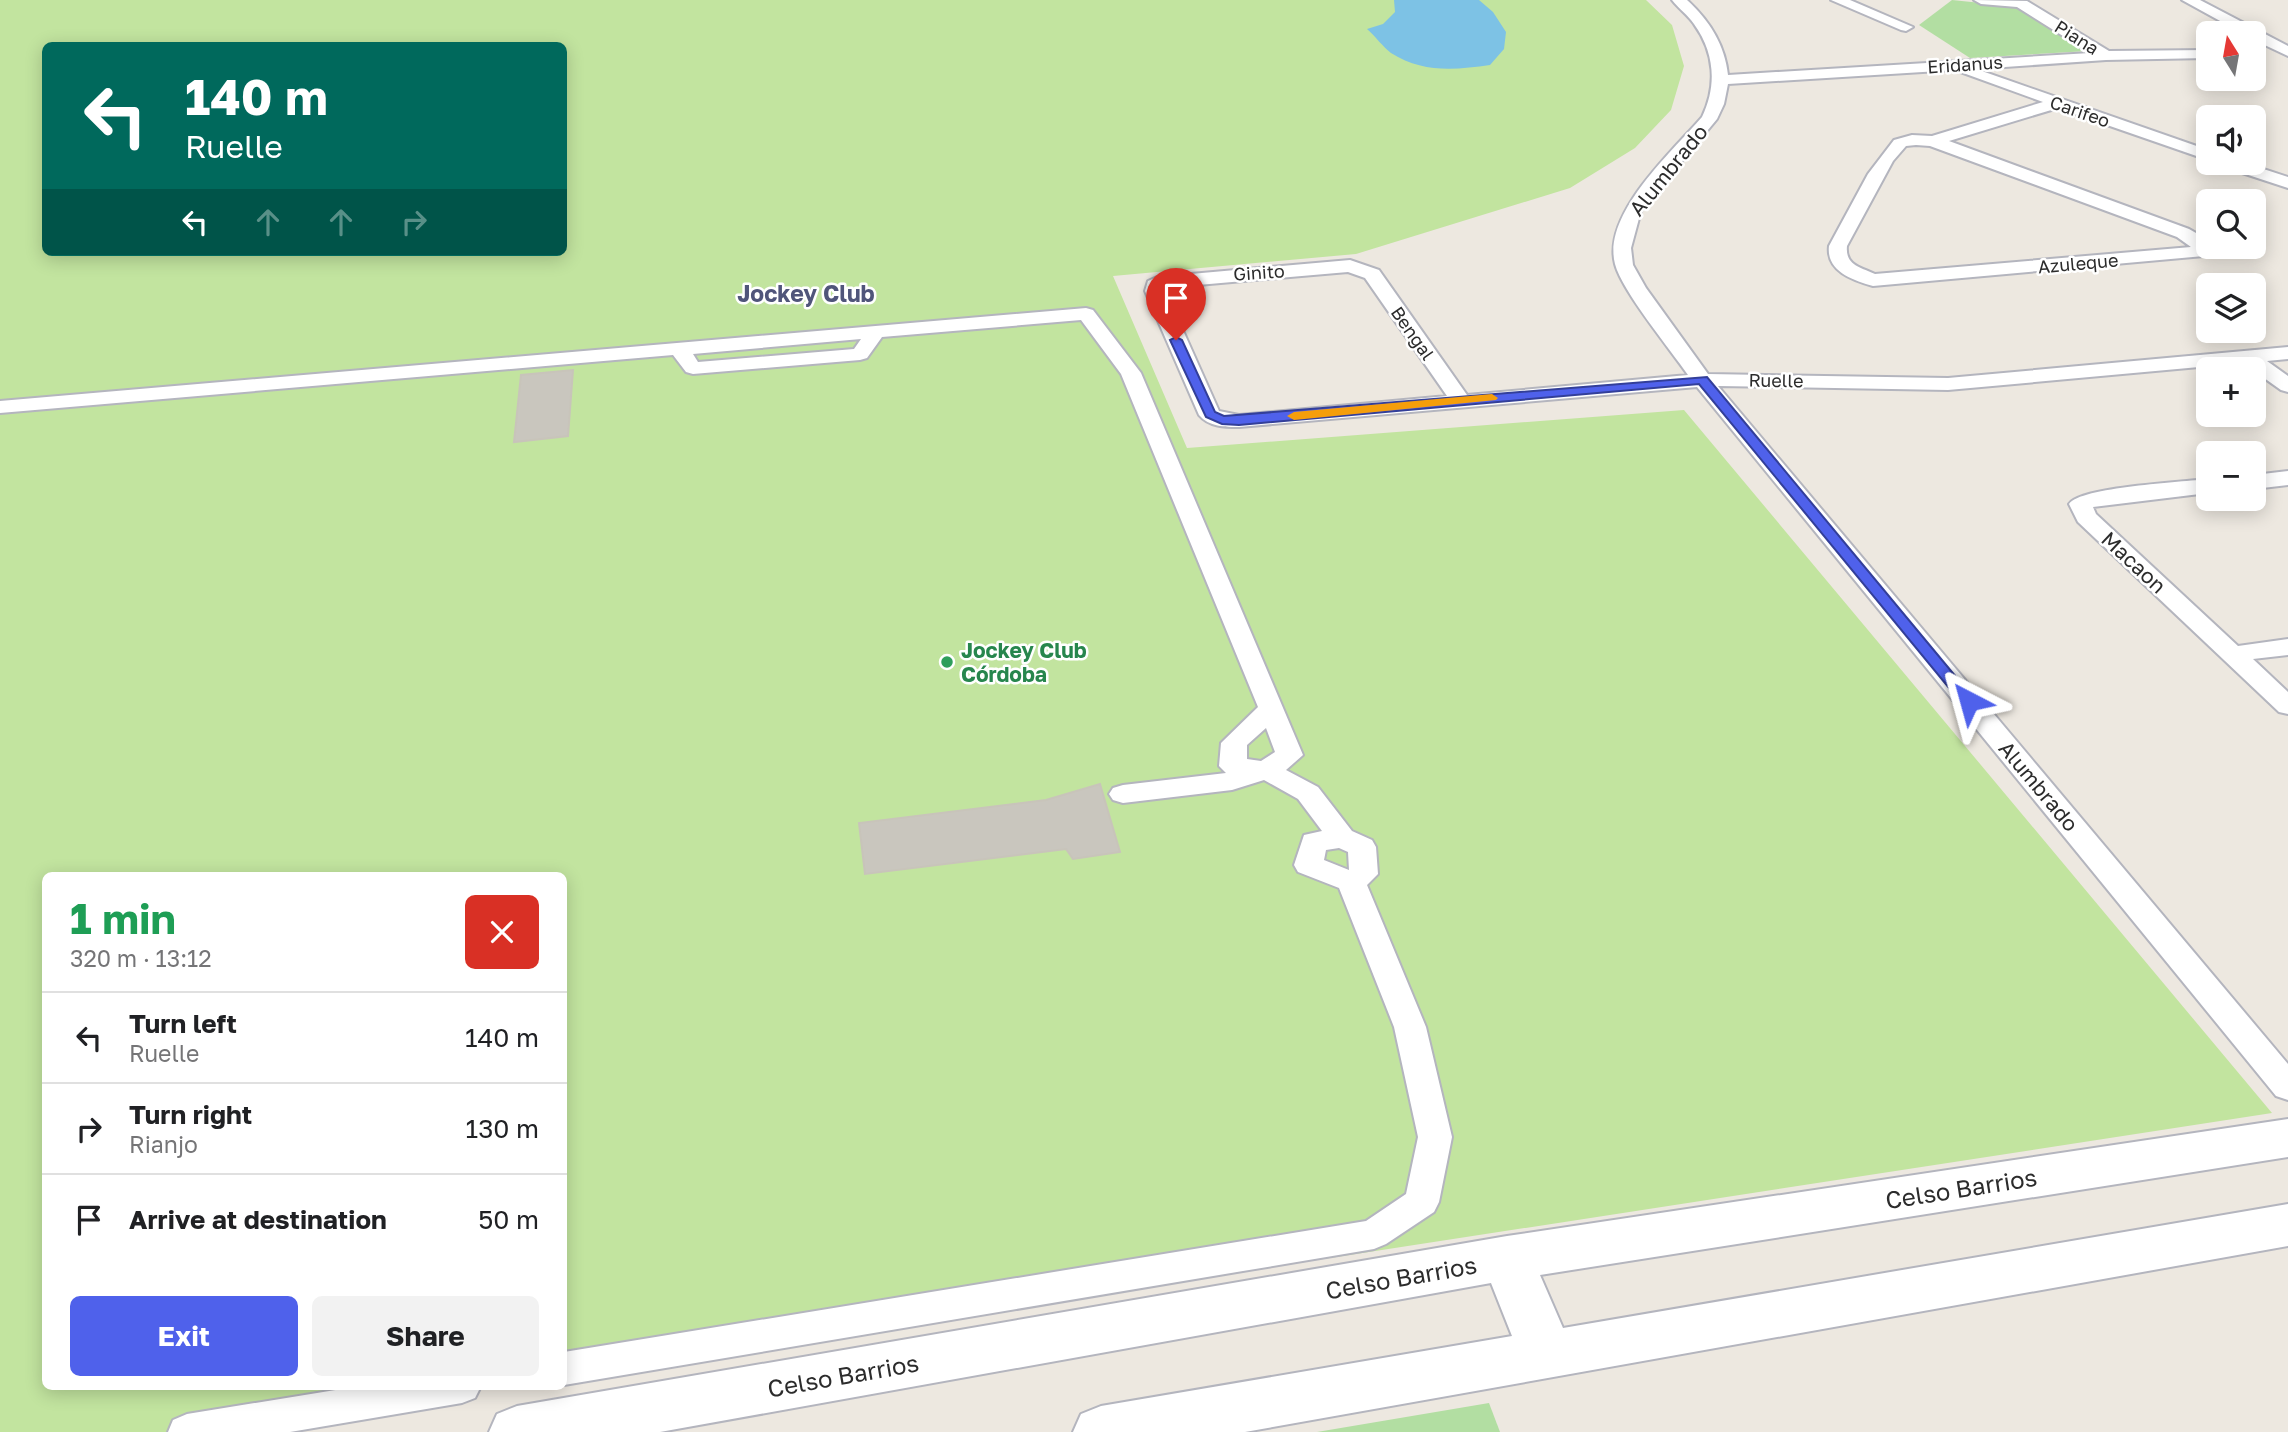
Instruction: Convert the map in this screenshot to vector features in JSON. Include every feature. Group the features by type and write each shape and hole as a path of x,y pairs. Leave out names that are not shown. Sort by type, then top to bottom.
{"main road":[{"name":"Celso Barrios","path":"517,1432 1507,1258 2288,1138"},
{"path":"1101,1432 2288,1225"},
{"path":"1507,1258 1546,1353"}],"street":[{"name":"Alumbrado","path":"1679,0 1692,10 1706,31 1717,53 1722,80 1716,110 1632,209 1622,248 1624,265 1637,289 1702,380 2288,1087"},
{"path":"1981,0 2010,0"},
{"name":"Piana","path":"2010,0 2022,4 2106,56"},
{"path":"2189,0 2229,21"},
{"path":"1848,2 1906,27"},
{"path":"2266,41 2288,52"},
{"path":"2266,53 2288,52"},
{"name":"Eridanus","path":"1722,80 2106,56 2196,54"},
{"name":"Carifeo","path":"1951,65 2196,151"},
{"name":"Azuleque","path":"1933,141 2183,233 2197,241 2200,247 2198,251 1874,279 1842,266 1837,256 1838,246 1875,177 1899,143 1913,139 1933,141 2057,103"},
{"path":"2265,175 2288,183"},
{"name":"Ginito","path":"1222,420 1210,415 1154,290 1155,285 1164,281 1270,271 1350,266 1363,269"},
{"name":"Bengal","path":"1363,269 1373,274 1460,400"},
{"path":"0,407 1086,314 1131,373 1290,755 1266,770 1232,780 1123,794"},
{"name":"Ruelle","path":"1222,420 1239,421 1702,380 1948,384 2288,353"},
{"path":"2248,356 2288,386"},
{"path":"2266,481 2288,478"},
{"name":"Macaon","path":"2196,487 2091,499 2080,504 2086,517 2288,706"},
{"path":"2233,654 2288,647"},
{"path":"1272,709 1234,743 1233,766 1266,770 1308,793 1342,838 1362,847 1364,874 1351,882"},
{"path":"567,1368 1374,1234 1422,1202 1435,1137 1410,1027 1351,882 1308,866 1314,842 1342,838"},
{"path":"187,1432 438,1390"}],"green space":[{"name":"Jockey Club Córdoba","path":"0,0 1646,0 1672,25 1684,66 1671,110 1635,148 1570,188 1356,254 1113,276 1187,448 1684,410 2272,1113 567,1376 567,872 42,872 42,1390 474,1390 202,1432 0,1432"},
{"path":"1952,0 2020,7 2088,51 1970,58 1919,25"},
{"path":"1489,1403 1500,1432 1317,1432"}],"water":[{"path":"1394,0 1479,0 1493,12 1506,32 1504,49 1490,65 1477,67 1427,67 1403,59 1388,51 1367,29 1383,24 1395,12"}],"building":[{"path":"573,370 568,436 514,442 521,375"},
{"path":"1100,784 1120,852 1073,859 1066,849 865,874 859,823 1046,800"}],"slow traffic":[{"path":"1294,416 1492,398"}],"place":[{"name":"Jockey Club Córdoba","path":"947,662"}],"district":[{"name":"Jockey Club","path":"806,293"}],"route":[{"path":"1176,340 1210,415 1222,420 1239,421 1702,380 1969,701"}]}
